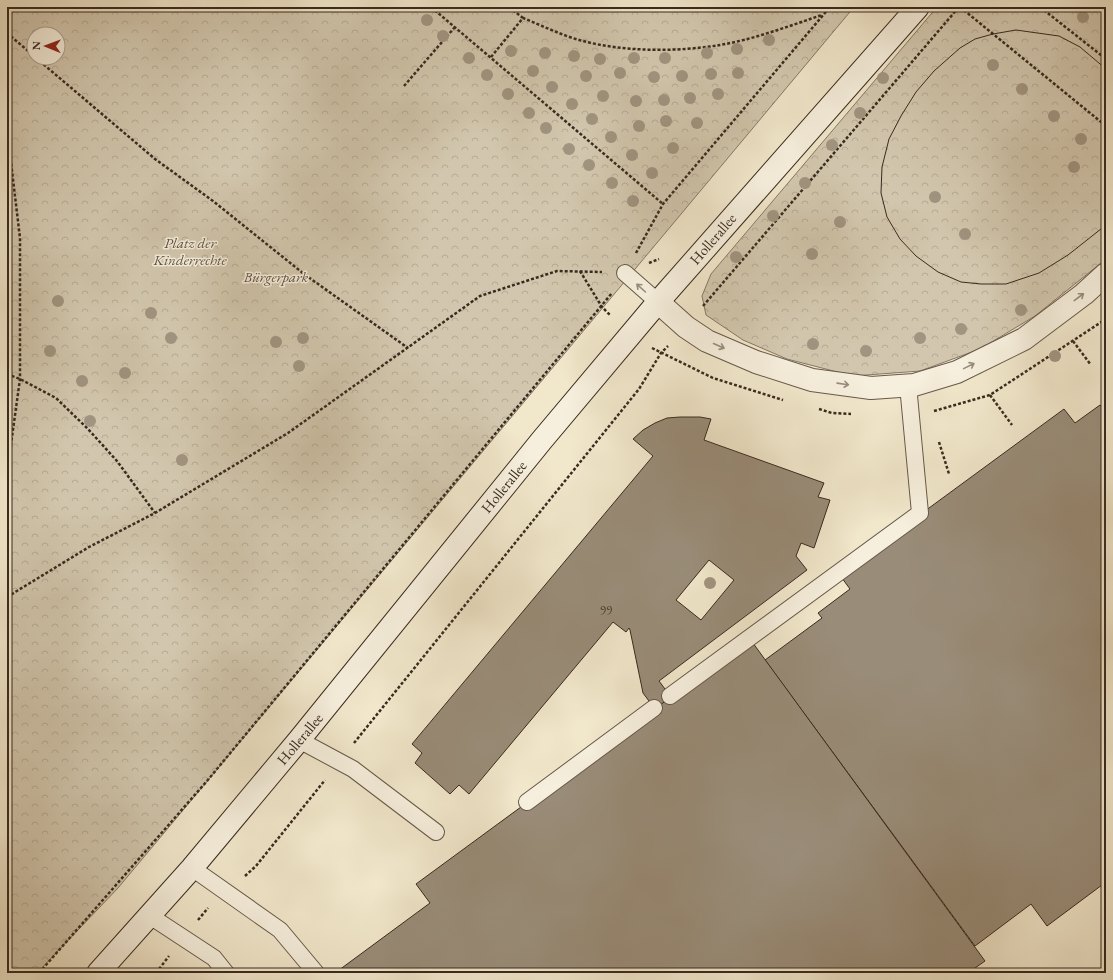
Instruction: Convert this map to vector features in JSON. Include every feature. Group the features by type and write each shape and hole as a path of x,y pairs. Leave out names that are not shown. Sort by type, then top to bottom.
{"main road":[{"name":"Hollerallee","path":"98,973 192,868 299,740 538,446 658,302 918,7"},
{"path":"658,302 686,327 707,341 756,362 812,380 871,388 914,385 957,372 1024,339 1084,294 1106,274"}],"lane":[{"path":"625,273 658,302"},
{"path":"670,696 920,513 908,385"},
{"path":"527,802 654,708"},
{"path":"299,740 353,769 436,832"},
{"path":"192,868 280,930 316,973"},
{"path":"150,916 214,958 226,973"}],"path":[{"path":"431,7 663,204"},
{"path":"509,7 523,18 582,41 618,48 670,49 720,44 768,33 824,14"},
{"path":"39,973 207,780 602,307 625,273 663,204 830,7"},
{"path":"156,973 208,908 256,866 639,389 661,353 686,327 959,7 1106,126"},
{"path":"1040,7 1106,60"},
{"path":"491,57 523,18"},
{"path":"404,86 455,28"},
{"path":"7,33 26,49"},
{"path":"45,66 155,159 213,202 304,274 408,348"},
{"path":"7,129 20,238 20,379 7,473"},
{"path":"7,597 89,547 155,513 288,433 480,296 557,271 625,273"},
{"path":"580,271 602,307"},
{"path":"1073,341 1091,365"},
{"path":"7,374 20,379 56,398 88,429 117,461 155,513"},
{"path":"990,395 1012,425"},
{"path":"944,458 949,474"}],"green space":[{"name":"Bürgerpark","path":"7,7 854,7 118,888 37,973 7,973"},
{"path":"937,7 1106,7 1106,259 1035,316 980,349 920,371 853,376 787,359 743,340 706,315 702,296 711,274"}],"building":[{"path":"1100,405 1105,411 1106,410 1106,882 1047,926 1031,904 975,946 765,660 822,618 818,613 850,589 839,574 1064,409 1075,423"},
{"path":"700,417 711,419 704,440 824,483 818,497 830,500 814,548 801,543 796,556 807,570 659,681 671,697 655,709 643,693 630,630 629,628 626,632 613,622 469,794 459,785 450,794 415,763 422,753 412,744 653,456 633,439 643,430 667,418","holes":["709,560 734,580 701,620 676,600"]},
{"path":"750,639 985,961 968,973 335,973 430,903 416,884"}],"tram line":[{"path":"1106,69 1080,47 1059,36 1016,30 975,39 960,48 934,71 916,92 901,116 889,139 882,167 881,193 887,217 900,239 916,256 938,272 961,282 1006,284 1039,273 1068,255 1106,225"}],"park label":[{"name":"Platz der Kinderrechte","path":"190,252"}]}
